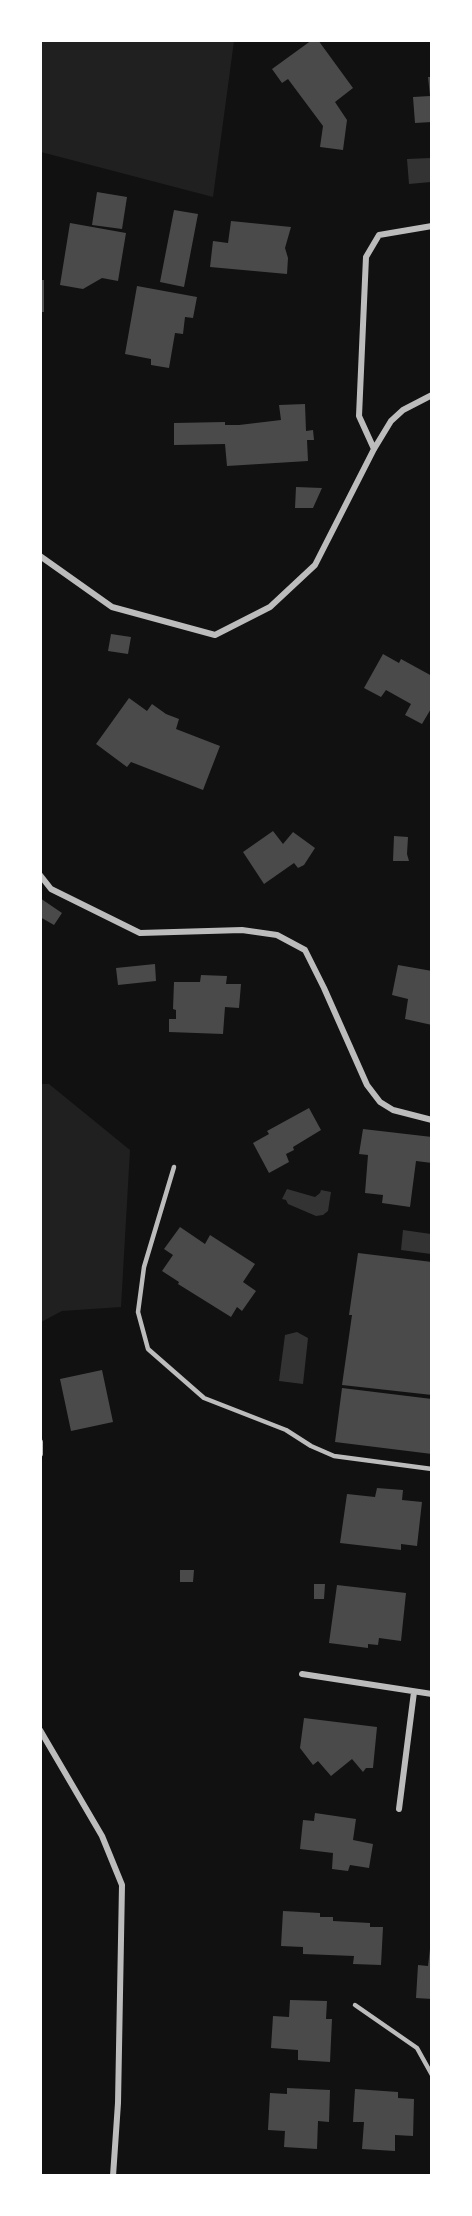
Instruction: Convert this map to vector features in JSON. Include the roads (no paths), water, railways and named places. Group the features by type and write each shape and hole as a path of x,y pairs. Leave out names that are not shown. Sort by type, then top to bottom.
{"street":[{"path":"374,449 359,416 366,257 379,235 432,226"},
{"path":"40,556 112,607 214,635 270,607 315,565 374,449 391,421 403,410 432,395"},
{"path":"40,875 51,889 140,933 242,930 277,935 305,950 333,1006 367,1084 380,1102 393,1110 432,1120"},
{"path":"40,1442 40,1454"},
{"path":"302,1674 432,1694"},
{"path":"399,1809 414,1692"},
{"path":"40,1730 102,1836 122,1885 118,2103 113,2175"}],"lane":[{"path":"174,1167 144,1267 138,1312 148,1349 204,1398 286,1430 311,1446 334,1456 432,1469"},
{"path":"355,2005 417,2048 432,2075"}]}
